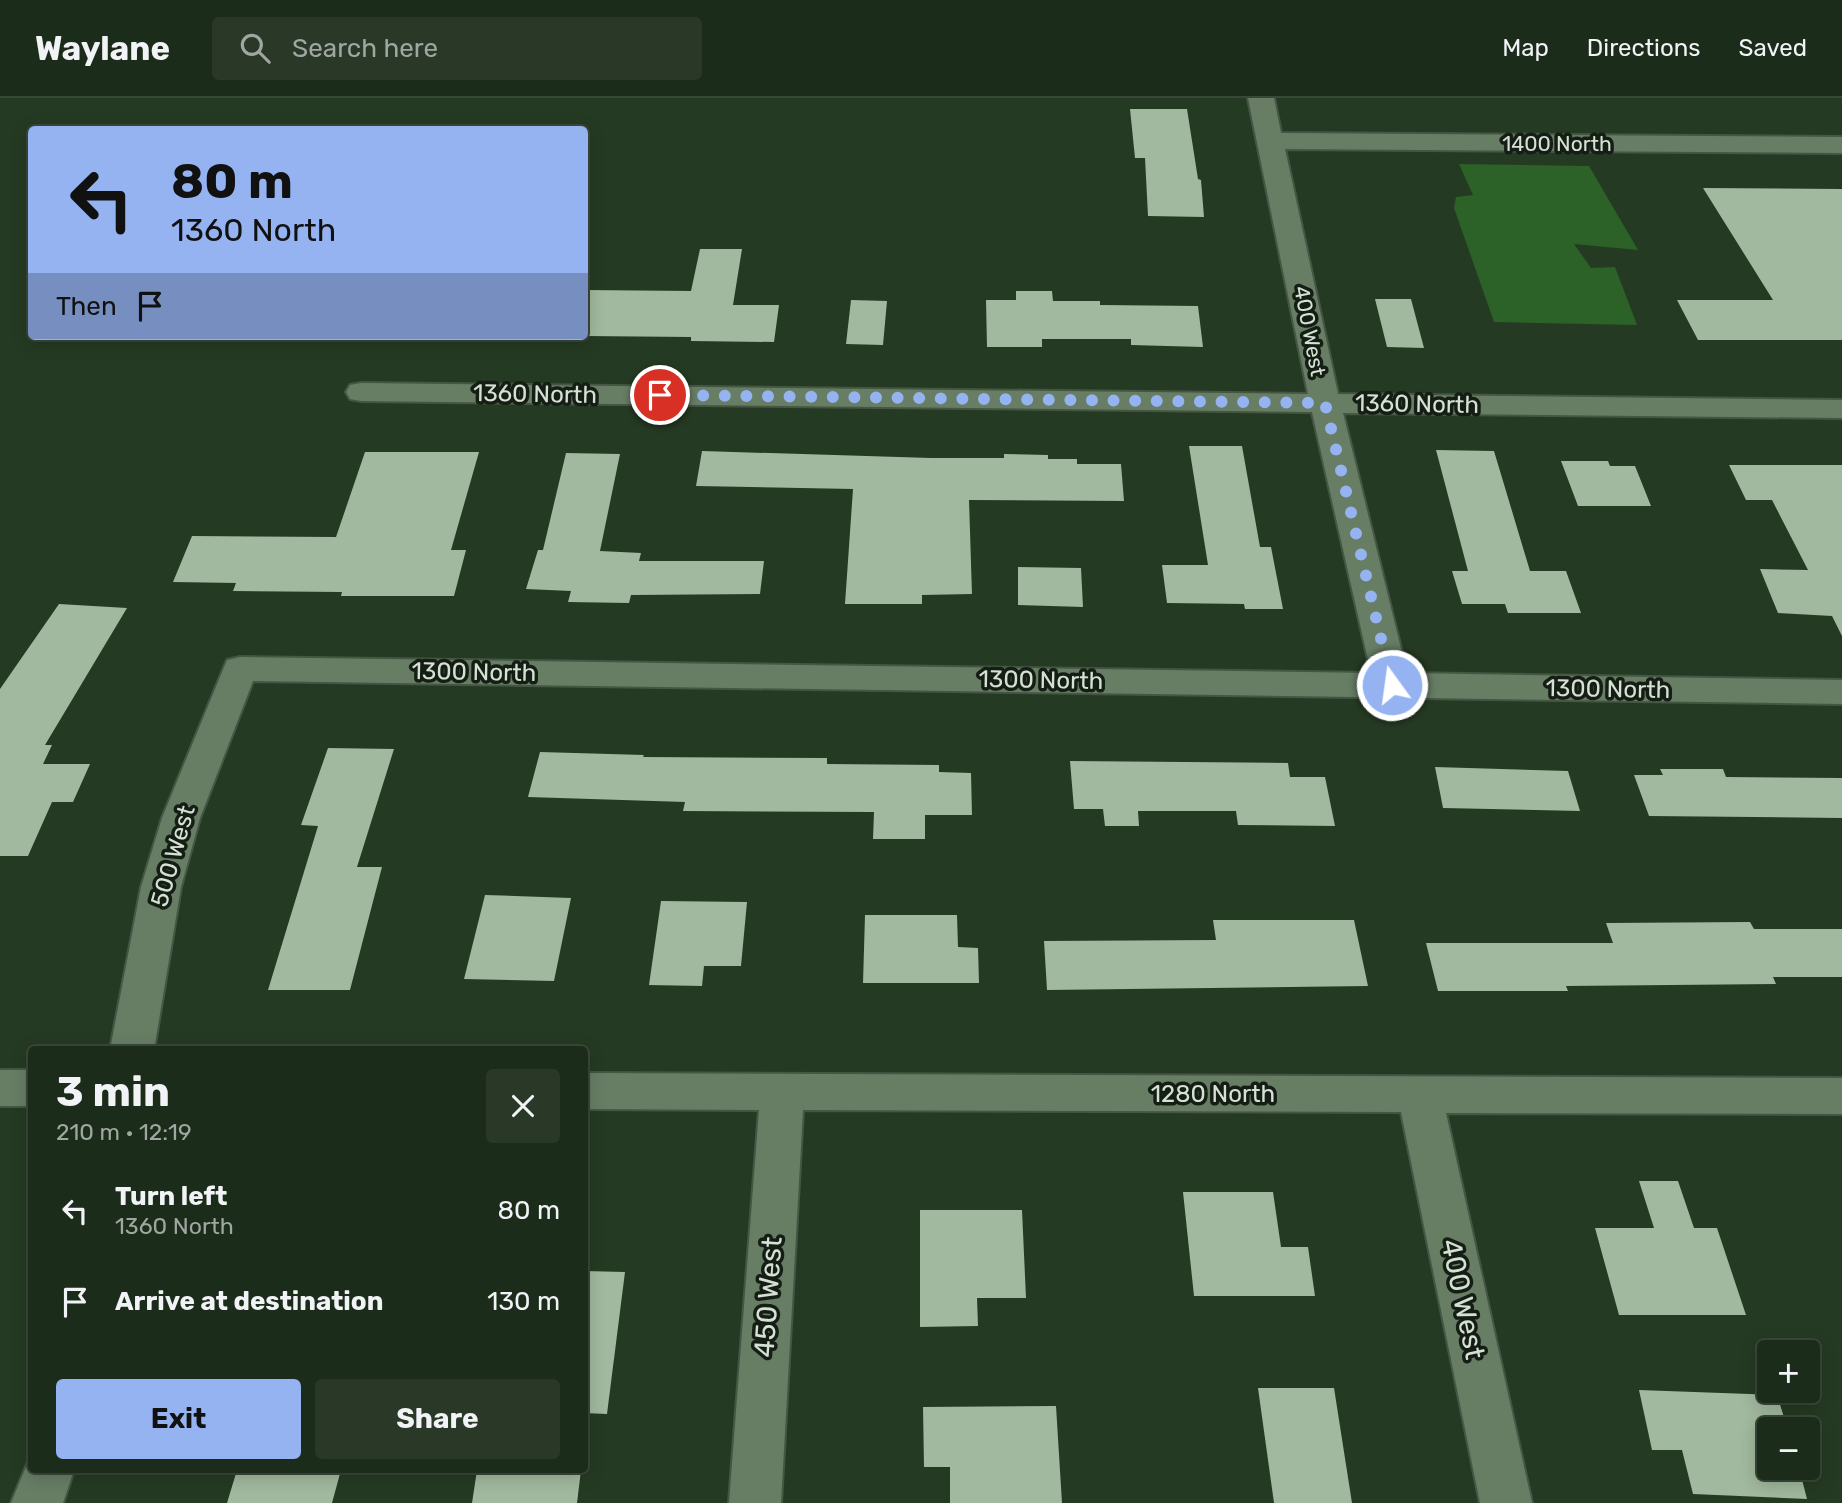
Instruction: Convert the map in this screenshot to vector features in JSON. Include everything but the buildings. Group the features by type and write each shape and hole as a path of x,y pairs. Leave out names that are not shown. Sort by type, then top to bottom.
{"street":[{"name":"400 West","path":"1261,98 1325,403 1392,685"},
{"name":"1400 North","path":"1271,141 1842,145"},
{"name":"1360 North","path":"361,392 1842,409"},
{"name":"1300 North","path":"240,669 1842,692"},
{"name":"500 West","path":"133,1046 161,887 181,818 240,669"},
{"path":"0,1088 28,1088"},
{"name":"1280 North","path":"588,1091 1842,1096"},
{"name":"450 West","path":"755,1503 782,1092"},
{"name":"400 West","path":"1420,1095 1506,1503"},
{"path":"37,1503 47,1473"}],"green space":[{"path":"1459,164 1589,166 1638,250 1574,244 1591,268 1615,267 1637,325 1494,322 1454,208 1456,197 1473,195"}],"route":[{"path":"660,395 1325,403 1392,685"}]}
